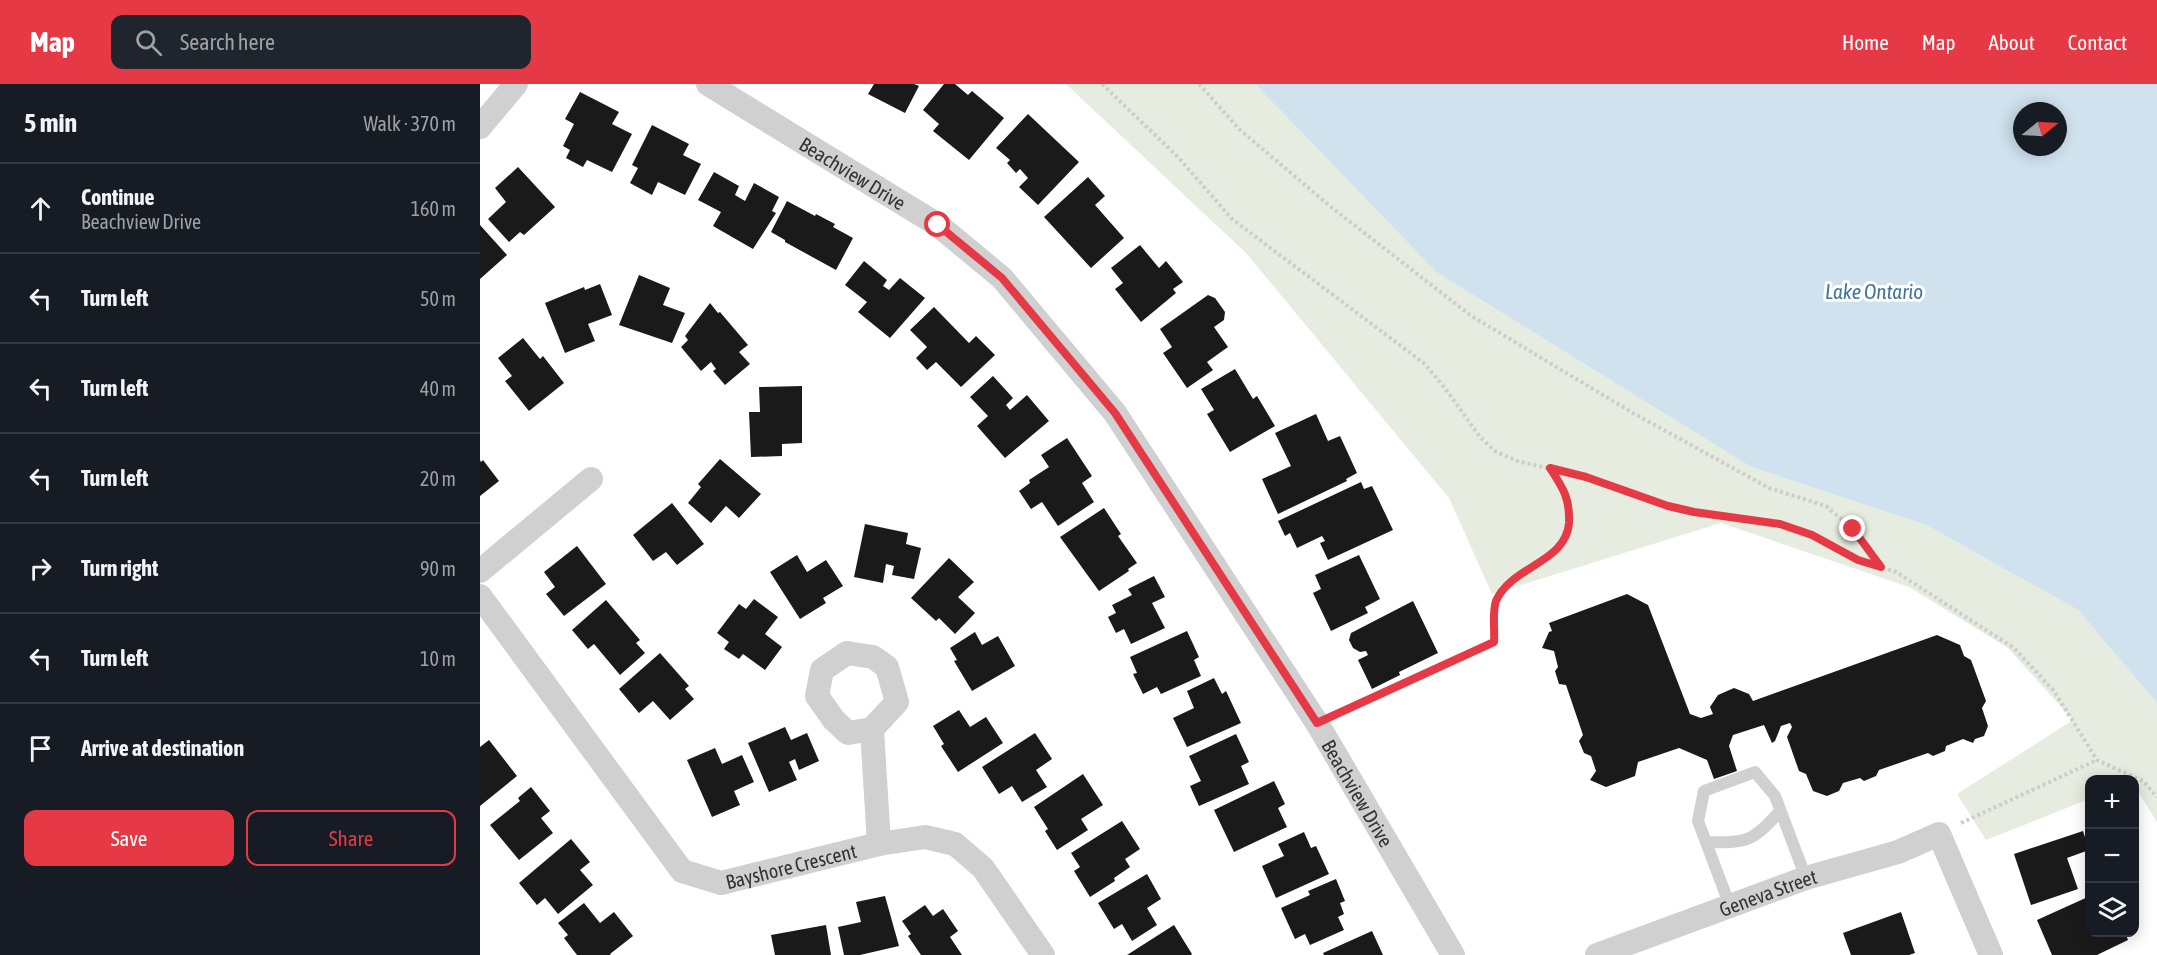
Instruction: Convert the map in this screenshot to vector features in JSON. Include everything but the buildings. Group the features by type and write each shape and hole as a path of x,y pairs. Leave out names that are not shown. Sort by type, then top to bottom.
{"street":[{"path":"480,127 516,84"},
{"name":"Beachview Drive","path":"708,84 938,225 1002,278 1115,413 1317,723 1453,955"},
{"path":"480,571 591,479"},
{"name":"Bayshore Crescent","path":"480,596 681,871 722,883 879,844 925,837 955,844 983,868 1043,955"},
{"path":"872,729 879,844"},
{"path":"1939,834 1991,955"},
{"name":"Geneva Street","path":"1597,955 1806,878 1898,852 1939,834"}],"lane":[{"path":"1730,906 1698,821 1704,790 1755,772 1774,796 1806,878"},
{"path":"1706,842 1737,843 1759,834 1780,811"}],"path":[{"path":"1102,84 1178,157 1232,219 1425,364 1480,437 1495,451 1517,461 1586,477 1668,506 1780,524 1812,535 1858,560 1896,572 2014,648 2054,691 2097,760 2143,781 2157,797"},
{"path":"1199,84 1247,136 1331,207 1470,315 1633,413 1769,488 1826,506 1853,529 1881,567"},
{"path":"1317,723 1494,642 1495,603 1502,591 1517,576 1557,550 1568,532 1569,512 1566,492 1550,468"},
{"path":"1939,834 2097,760"}],"shaded area":[{"path":"1066,84 1255,84 1436,272 1751,467 1926,525 2078,610 2157,703 2157,822 2139,793 2139,775 2085,775 2085,801 1986,840 1957,794 2073,720 2008,648 1909,587 1721,523 1492,594 1449,498 1246,253"}],"water":[{"name":"Lake Ontario","path":"1255,84 2157,84 2157,703 2078,610 1926,525 1751,467 1436,272"}],"route":[{"path":"938,225 1002,278 1115,413 1317,723 1494,642 1495,603 1502,591 1517,576 1557,550 1568,532 1569,512 1566,492 1550,468 1586,477 1668,506 1780,524 1812,535 1858,560 1881,567 1853,529"}]}
